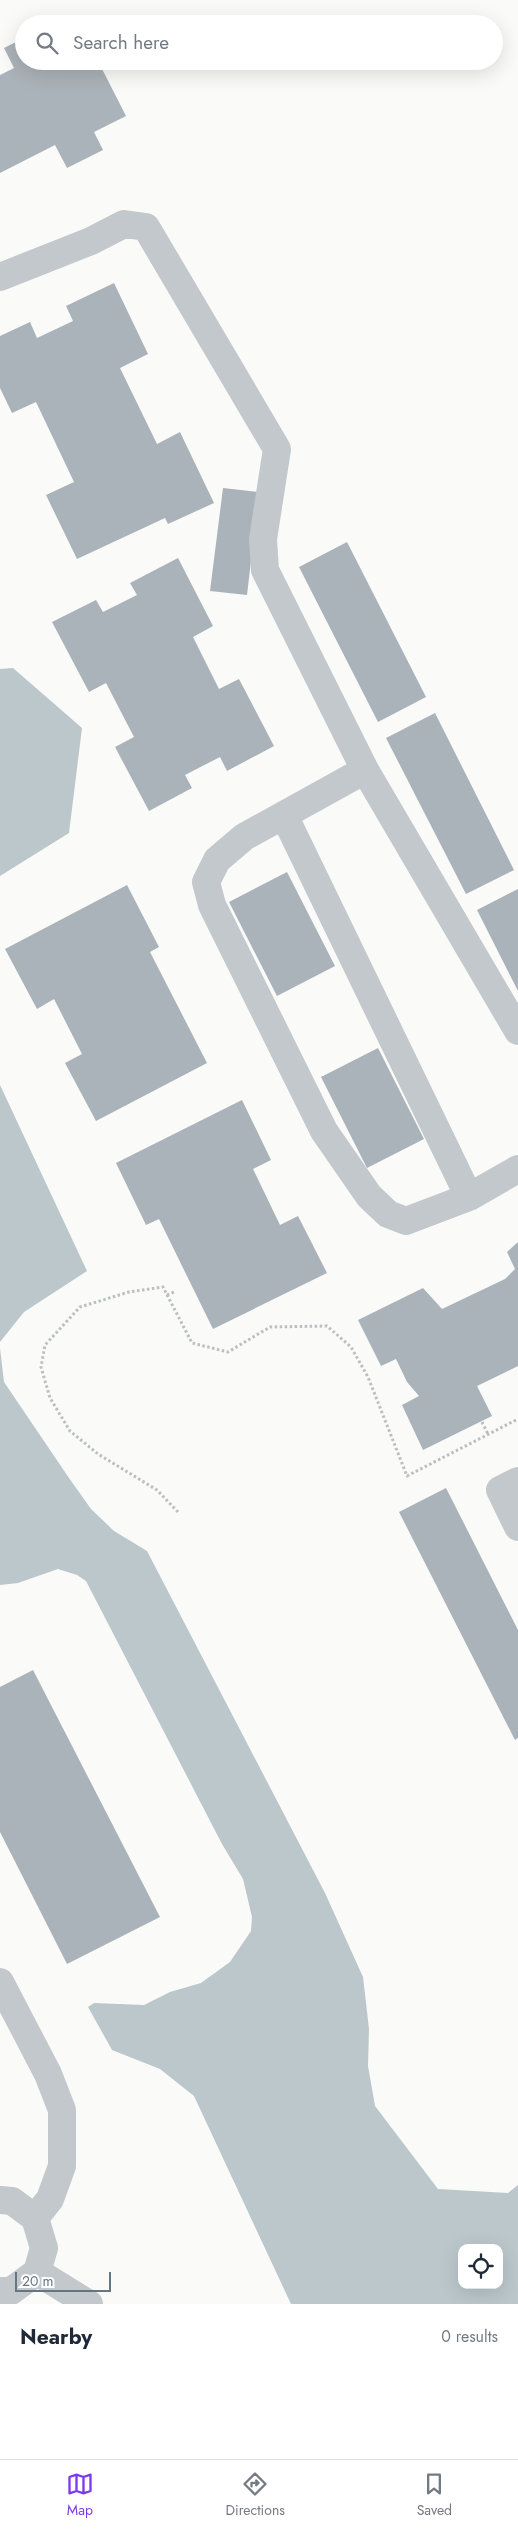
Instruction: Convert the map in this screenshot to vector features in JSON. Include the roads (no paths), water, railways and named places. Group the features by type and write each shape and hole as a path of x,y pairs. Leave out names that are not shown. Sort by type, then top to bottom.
{"lane":[{"path":"0,276 90,242 124,224 146,227 277,448 263,539 266,570 365,770 518,1031"},
{"path":"365,770 244,836 217,860 206,882 212,905 324,1131 369,1196 388,1214 406,1221 469,1197 518,1169"},
{"path":"284,815 469,1197"},
{"path":"518,1481 500,1490 518,1527"},
{"path":"0,1982 48,2074 62,2110 62,2166 50,2199 36,2218"},
{"path":"0,2200 12,2201 36,2218 44,2248 37,2272 9,2295"},
{"path":"37,2272 88,2304"}]}
